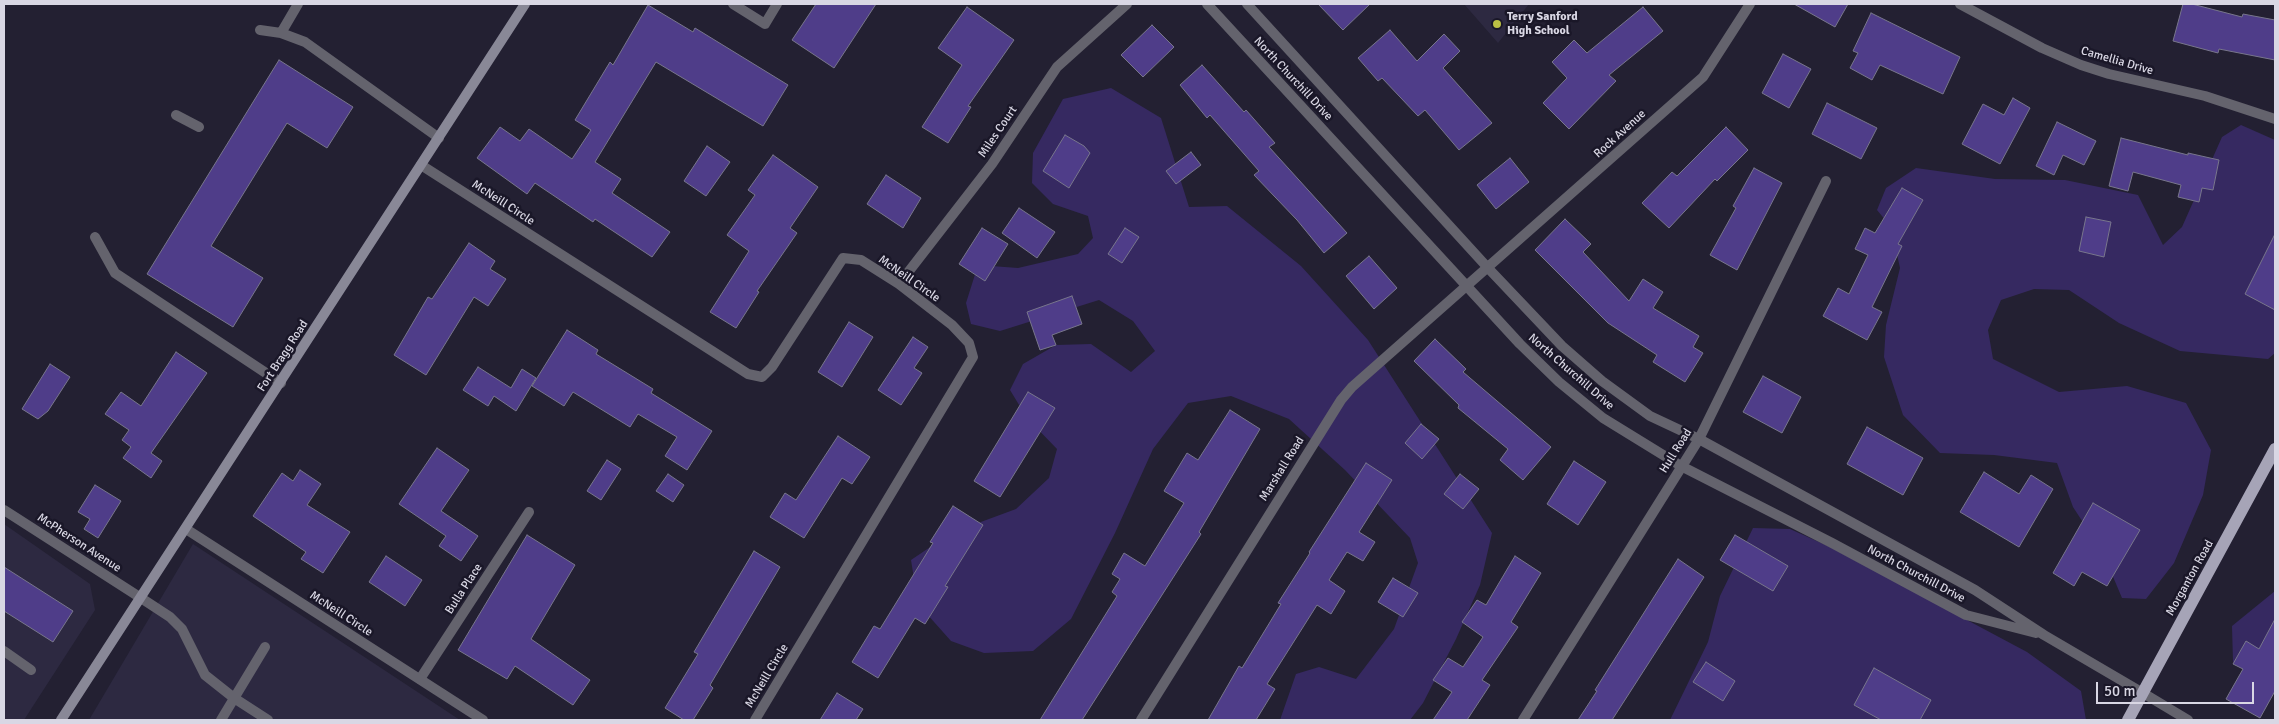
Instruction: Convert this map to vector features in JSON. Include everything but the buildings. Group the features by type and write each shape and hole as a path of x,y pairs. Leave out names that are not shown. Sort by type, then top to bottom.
{"main road":[{"name":"Fort Bragg Road","path":"61,720 525,4"},
{"name":"Morganton Road","path":"2128,720 2275,449"}],"street":[{"path":"281,33 298,4"},
{"path":"733,4 764,24 777,4"},
{"name":"Miles Court","path":"899,284 992,164 1057,67 1127,4"},
{"name":"North Churchill Drive","path":"1207,4 1520,344 1559,382 1603,418 1681,466 1832,543 1966,616 2044,635"},
{"name":"North Churchill Drive","path":"1247,4 1488,268 1562,346 1602,381 1650,416 1699,439 1975,590 2044,635 2188,720"},
{"name":"Rock Avenue","path":"1488,268 1703,77 1750,4"},
{"name":"Camellia Drive","path":"1960,4 2042,48 2081,65 2109,74 2205,96 2275,119"},
{"path":"260,30 281,33 305,42 439,138"},
{"path":"176,115 198,127"},
{"name":"McNeill Circle","path":"421,165 748,374 762,377 772,367 843,258 861,260 899,284 952,326 969,344 973,357 754,720"},
{"name":"Hull Road","path":"1523,720 1699,439 1826,181"},
{"path":"95,236 115,273 281,383"},
{"name":"Marshall Road","path":"1141,720 1341,400 1352,387 1488,268"},
{"name":"McPherson Avenue","path":"4,510 170,617 182,629 192,645 206,675 234,698 268,720"},
{"name":"Bulla Place","path":"420,680 529,512"},
{"name":"McNeill Circle","path":"186,529 483,720"},
{"path":"221,720 265,647"},
{"path":"4,651 31,670"}],"shaded area":[{"name":"Terry Sanford High School","path":"1464,4 1529,4 1498,43"},
{"path":"1111,88 1161,118 1189,207 1227,206 1301,266 1368,340 1492,533 1480,585 1456,639 1423,703 1410,720 1280,720 1296,674 1319,667 1356,679 1394,629 1418,563 1410,538 1345,470 1289,419 1231,396 1188,403 1153,449 1115,533 1071,619 1033,651 984,653 951,641 918,604 911,560 951,533 1016,509 1049,478 1057,449 1027,418 1010,390 1023,364 1056,345 1091,344 1131,372 1155,351 1133,321 1099,300 1000,331 971,324 966,303 978,265 1018,268 1078,254 1093,238 1088,216 1053,204 1032,183 1033,153 1063,99"},
{"path":"2241,125 2275,140 2275,353 2268,359 2180,351 2119,323 2069,290 2034,289 2001,300 1988,330 1993,359 2059,392 2127,386 2186,403 2211,450 2203,495 2174,563 2146,599 2122,598 2103,553 2073,507 2057,463 1994,455 1940,453 1903,415 1884,357 1886,325 1900,268 1891,227 1877,210 1886,188 1916,168 1995,179 2065,180 2138,195 2163,245 2182,227 2222,137"},
{"path":"4,524 90,584 95,610 24,720 4,720"},
{"path":"1753,528 1790,529 1830,547 2027,652 2081,691 2086,720 1670,720 1708,642 1720,596"},
{"path":"193,544 460,720 89,720"},
{"path":"2275,591 2275,692 2233,662 2232,626"}],"place":[{"name":"Terry Sanford High School","path":"1497,24"}]}
